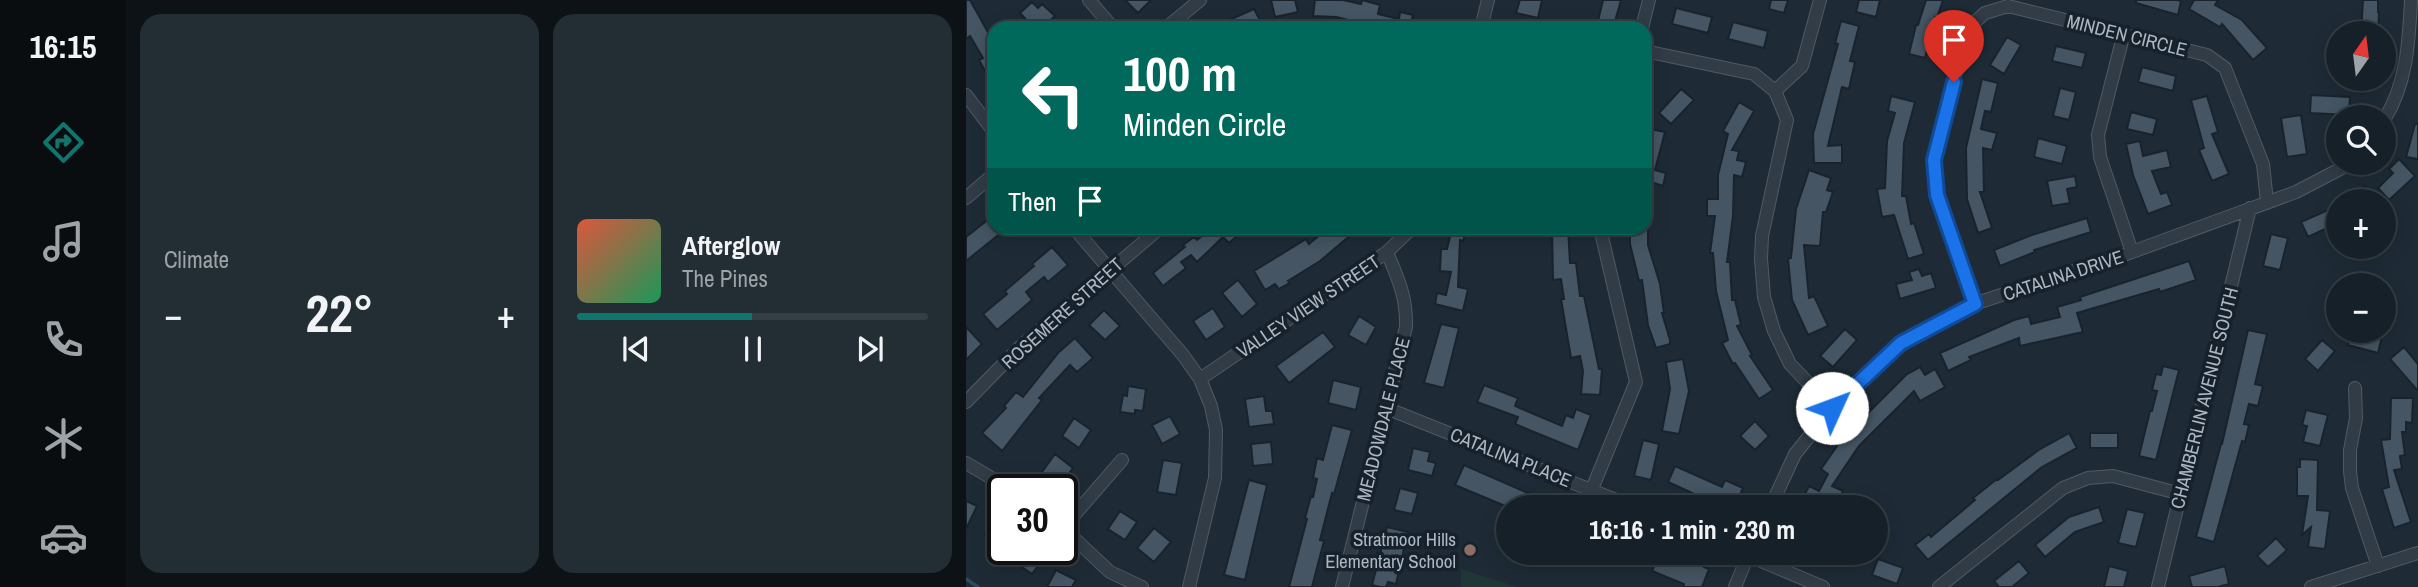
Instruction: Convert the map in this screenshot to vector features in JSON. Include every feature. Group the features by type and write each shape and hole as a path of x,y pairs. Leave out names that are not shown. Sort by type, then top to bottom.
{"street":[{"path":"1090,0 1107,21"},
{"path":"1174,21 1200,0"},
{"path":"1644,21 1649,0"},
{"path":"1775,91 1802,66 1820,0"},
{"path":"2390,105 2409,50 2411,0"},
{"path":"1482,21 1485,1"},
{"name":"MINDEN CIRCLE","path":"1975,304 1937,195 1934,160 1966,30 1984,13 2008,6 2207,55 2225,68 2263,164 2267,202"},
{"path":"2124,33 2098,135 2099,157 2132,252"},
{"path":"1652,52 1754,74 1775,91 1787,120 1762,236 1763,297 1774,331 1790,364 1832,408"},
{"path":"966,95 987,123"},
{"name":"CATALINA DRIVE","path":"1776,495 1795,454 1832,408 1901,343 1975,304 2132,252 2296,192 2329,175"},
{"path":"966,198 987,180"},
{"name":"CHAMBERLIN AVENUE SOUTH","path":"2158,587 2250,208"},
{"path":"1080,235 1183,355 1200,379 1211,406 1216,430 1215,478 1189,587"},
{"name":"ROSEMERE STREET","path":"966,402 1020,347 1152,235"},
{"name":"VALLEY VIEW STREET","path":"1200,379 1387,252 1405,235"},
{"path":"1592,489 1636,382 1602,235"},
{"name":"MEADOWDALE PLACE","path":"1342,587 1406,327 1403,290 1387,252"},
{"path":"2355,388 2356,418 2350,450 2352,488 2378,566"},
{"name":"CATALINA PLACE","path":"1386,408 1606,495"},
{"path":"1078,511 1122,460"},
{"path":"966,463 987,475"},
{"path":"1940,587 2063,488 2088,478 2113,476 2181,494"},
{"path":"1078,542 1110,572 1142,587"},
{"path":"2311,587 2418,553"},
{"path":"1735,587 1742,565"},
{"path":"1772,565 1823,587"}],"green space":[{"path":"1461,569 1517,587 1461,587"}],"building":[{"path":"966,0 970,0 987,30 987,74 979,60 983,58 970,36 966,39"},
{"path":"1125,0 1151,0 1138,13"},
{"path":"1271,0 1295,0 1298,12 1275,17"},
{"path":"1315,0 1343,0 1361,4 1362,0 1380,5 1378,14 1399,19 1400,12 1413,15 1411,21 1352,21 1313,16"},
{"path":"1520,0 1542,0 1538,18 1516,13"},
{"path":"1603,0 1621,0 1615,21 1598,21"},
{"path":"1771,0 1788,0 1784,13 1769,9"},
{"path":"1859,0 1880,0 1876,17 1856,12"},
{"path":"1926,0 1943,0 1937,18 1935,17 1925,58 1909,54"},
{"path":"2136,0 2181,1 2178,15 2136,3"},
{"path":"2194,0 2218,0 2215,5 2242,20 2267,48 2253,60 2222,24 2220,27 2189,9"},
{"path":"2363,0 2378,0 2379,21 2362,21"},
{"path":"1032,2 1038,8 1042,4 1055,16 1050,21 1027,21 1020,13"},
{"path":"1676,8 1712,17 1708,33 1672,24"},
{"path":"1254,9 1260,21 1227,21"},
{"path":"1841,21 1859,26 1850,61 1855,62 1849,89 1842,87 1828,146 1842,145 1842,163 1814,163 1813,134 1838,44 1835,43"},
{"path":"1733,22 1768,31 1764,48 1728,39"},
{"path":"2007,37 2021,45 2004,74 1990,65"},
{"path":"2056,46 2086,53 2082,68 2052,61"},
{"path":"2142,67 2176,76 2173,91 2138,82"},
{"path":"1982,79 1998,83 1991,112 1985,111 1981,129 1997,133 1992,150 1983,148 1984,192 1980,192 1992,228 1978,233 1967,199 1966,148"},
{"path":"2060,88 2076,92 2069,120 2053,116"},
{"path":"1681,89 1694,100 1671,124 1659,113"},
{"path":"2311,95 2350,97 2350,105 2326,105 2326,114 2310,113"},
{"path":"1891,96 1915,102 1904,143 1902,196 1906,196 1911,224 1914,223 1924,254 1908,259 1894,215 1882,217 1877,189 1885,188 1887,141 1895,113 1888,111"},
{"path":"2207,96 2218,132 2212,134 2229,174 2212,181 2199,150 2204,148 2191,100"},
{"path":"1739,102 1754,111 1732,150 1739,151 1737,160 1746,162 1742,177 1734,175 1733,216 1727,262 1730,262 1732,300 1735,300 1741,325 1737,326 1752,355 1750,356 1773,390 1759,399 1735,363 1733,364 1722,343 1728,340 1716,291 1713,253 1710,253 1715,216 1707,216 1707,199 1718,199 1718,175 1728,134 1723,131"},
{"path":"2131,112 2157,119 2153,135 2127,129"},
{"path":"2301,115 2307,154 2287,157 2281,118"},
{"path":"2415,124 2418,124 2418,159 2406,157"},
{"path":"1652,129 1665,132 1655,170 1666,173 1663,186 1654,183 1652,190"},
{"path":"2038,138 2067,146 2062,164 2034,157"},
{"path":"2140,141 2143,156 2167,150 2171,167 2152,171 2161,194 2167,192 2172,205 2148,214 2133,175 2126,144"},
{"path":"2399,159 2415,176 2396,194 2396,189 2379,189 2391,175 2396,175 2396,162"},
{"path":"1809,170 1831,178 1827,190 1833,192 1826,212 1823,212 1820,246 1804,245 1809,298 1814,296 1828,326 1808,335 1792,300 1788,259 1791,258 1796,209"},
{"path":"2075,176 2077,187 2067,189 2070,203 2052,206 2047,181"},
{"path":"2326,211 2326,229 2308,237 2301,222"},
{"path":"2087,218 2091,232 2034,250 2035,252 2000,266 1994,250"},
{"path":"987,220 987,235 998,235 966,261 966,237"},
{"path":"2271,234 2288,238 2280,270 2263,266"},
{"path":"1203,235 1238,235 1229,243 1223,237 1197,262 1191,255 1181,262 1186,268 1163,286 1153,273 1185,247 1183,245 1194,237 1197,240"},
{"path":"1320,235 1351,235 1320,261 1288,281 1290,283 1279,289 1275,284 1265,290 1254,271 1306,239 1309,244"},
{"path":"1450,235 1465,235 1463,241 1460,240 1458,287 1468,289 1463,311 1435,304 1437,293 1446,295 1451,272 1440,271 1441,249 1447,249"},
{"path":"1552,235 1568,235 1570,263 1576,263 1580,296 1584,296 1599,369 1602,369 1600,395 1581,394 1583,371 1580,356 1571,358 1561,299 1564,299 1561,279 1553,280"},
{"path":"1630,235 1648,235 1670,344 1656,348 1648,325 1642,280 1639,281"},
{"path":"1052,247 1068,265 1048,282 1044,277 1026,292 1032,300 997,330 983,314 1007,294 1005,291"},
{"path":"2189,261 2196,280 2077,313 2083,332 2020,346 2019,338 1969,357 1971,360 1948,371 1940,353 2014,320 2029,316 2031,324 2060,317 2057,307 2081,300 2080,297"},
{"path":"1919,269 1922,276 1931,273 1936,288 1900,299 1896,284 1912,280 1909,272"},
{"path":"1238,280 1257,304 1242,317 1222,293"},
{"path":"1213,308 1225,327 1206,340 1193,321"},
{"path":"1104,310 1120,326 1105,340 1089,325"},
{"path":"1359,316 1376,327 1366,345 1348,335"},
{"path":"1441,324 1459,328 1444,388 1424,383"},
{"path":"966,327 982,344 966,360"},
{"path":"1845,329 1857,340 1833,367 1820,356"},
{"path":"2248,330 2267,334 2255,384 2263,386 2258,406 2249,404 2244,424 2249,425 2245,442 2242,441 2214,542 2196,537 2222,444"},
{"path":"1323,332 1335,347 1289,383 1276,366"},
{"path":"1075,338 1093,358 1077,372 1070,365 1039,398 1042,400 1002,451 982,433 1006,408 1004,406 1016,392 1023,397 1059,352"},
{"path":"2322,340 2335,351 2318,371 2305,359"},
{"path":"2349,343 2380,343 2378,353"},
{"path":"2404,347 2418,364 2418,391 2390,359"},
{"path":"1683,359 1689,391 1679,434 1662,431 1670,389 1666,362"},
{"path":"2163,366 2179,370 2156,460 2139,456 2157,391 2152,390 2156,374 2161,375"},
{"path":"1920,367 1925,375 1935,369 1945,387 1920,401 1914,391 1859,446 1832,486 1843,491 1841,495 1804,495 1809,486 1819,491 1828,474 1821,469 1842,439 1907,374"},
{"path":"1333,380 1361,387 1356,410 1328,403"},
{"path":"1484,385 1518,398 1515,406 1562,426 1566,415 1573,418 1576,409 1591,415 1578,450 1515,424 1518,417 1477,402"},
{"path":"1128,386 1146,389 1143,411 1135,410 1135,414 1120,412 1123,395 1127,396"},
{"path":"1264,396 1266,411 1272,411 1274,424 1249,427 1245,399"},
{"path":"2391,398 2413,398 2412,423 2406,422 2406,432 2402,432 2405,455 2400,456 2402,469 2394,470 2411,522 2394,528 2382,489 2389,487 2381,440 2390,439"},
{"path":"2306,410 2328,415 2320,446 2303,442 2307,426 2302,425"},
{"path":"1170,416 1180,434 1162,444 1152,425"},
{"path":"1074,418 1091,430 1079,448 1062,436"},
{"path":"1755,421 1769,436 1755,450 1740,436"},
{"path":"1332,425 1352,430 1320,540 1324,541 1312,587 1289,587 1317,479 1313,478 1317,458 1323,460"},
{"path":"2069,433 2077,448 2042,467 1928,560 1915,545 1929,534 1931,537 1997,479 2040,449"},
{"path":"2090,433 2118,433 2118,448 2090,448"},
{"path":"1643,440 1659,444 1651,480 1634,476"},
{"path":"1271,442 1273,464 1253,466 1251,444"},
{"path":"1413,448 1430,452 1428,461 1436,463 1432,476 1408,470"},
{"path":"1055,454 1073,468 1068,474 1042,472"},
{"path":"2300,459 2318,460 2317,510 2330,511 2325,549 2308,547 2311,527 2302,535 2308,496 2297,496 2297,467 2300,467"},
{"path":"1163,460 1182,463 1176,495 1157,492"},
{"path":"1464,465 1530,494 1496,495 1496,502 1455,485"},
{"path":"1675,466 1722,487 1725,480 1743,488 1740,495 1696,495 1668,482"},
{"path":"1249,480 1267,485 1245,580 1224,575"},
{"path":"1400,488 1418,493 1412,514 1394,510"},
{"path":"966,501 977,506 966,529"},
{"path":"2099,507 2104,522 2075,532 2045,557 2035,545 2069,517"},
{"path":"2127,509 2145,513 2136,547 2118,543"},
{"path":"1120,511 1137,522 1125,540 1108,529"},
{"path":"1387,527 1408,532 1396,584 1388,582 1386,587 1380,587 1372,585"},
{"path":"1154,528 1171,542 1154,562 1137,548"},
{"path":"2276,538 2287,550 2268,567 2257,556"},
{"path":"2019,561 2029,573 2012,587 1999,587 1994,581"},
{"path":"1888,563 1903,568 1897,584 1872,575 1876,565 1888,565"},
{"path":"1019,565 1039,565 1032,574"},
{"path":"1655,565 1700,565 1709,569 1702,587 1683,587 1684,584 1652,571"},
{"path":"2109,566 2128,571 2124,587 2104,587"},
{"path":"2225,566 2229,584 2218,587 2192,587 2189,576"},
{"path":"1056,570 1076,580 1072,587 1047,587"}],"waterway":[{"path":"966,579 978,587"}],"place":[{"name":"Stratmoor Hills Elementary School","path":"1470,550"}],"route":[{"path":"1832,408 1901,343 1975,304 1937,195 1934,160 1954,82"}]}
